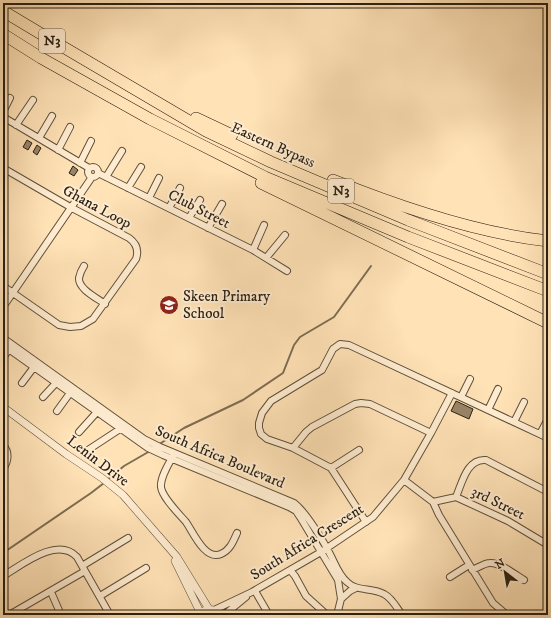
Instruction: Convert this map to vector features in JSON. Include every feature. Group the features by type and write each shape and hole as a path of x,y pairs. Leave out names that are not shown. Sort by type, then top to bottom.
{"highway":[{"name":"Eastern Bypass","path":"3,11 206,131 271,162 408,220 548,274"},
{"name":"Eastern Bypass","path":"3,34 41,58 150,119 265,177 408,237 548,291"},
{"path":"141,93 277,156 347,185 473,227 548,241"},
{"path":"150,119 181,142 215,161 548,323"}],"street":[{"path":"3,112 10,98"},
{"path":"16,125 33,100"},
{"path":"3,116 89,168 92,166 98,170 97,176 92,177 3,307"},
{"path":"39,138 52,116"},
{"path":"58,150 70,127"},
{"path":"80,162 91,141"},
{"path":"106,176 122,151"},
{"path":"128,188 141,167"},
{"name":"Ghana Loop","path":"3,168 72,208 129,238 137,248 136,259 105,304 90,322 81,326 65,327 52,320 3,286"},
{"path":"89,168 88,172 92,177"},
{"name":"Club Street","path":"98,173 253,250 287,270"},
{"path":"149,198 159,178"},
{"path":"169,208 180,188"},
{"path":"189,218 200,200"},
{"path":"208,228 222,204"},
{"path":"253,250 264,225"},
{"path":"266,258 285,235"},
{"path":"84,266 80,275 80,282 85,289 105,304"},
{"name":"South Africa Boulevard","path":"3,338 148,441 173,455 292,509 300,517 346,582 356,588"},
{"path":"366,522 331,468 293,448 263,437 259,428 262,413 271,400 322,370 334,349 340,344 348,345 548,438"},
{"name":"South Africa Boulevard","path":"3,345 140,443 163,455 173,455"},
{"path":"3,358 9,349"},
{"path":"22,383 34,367"},
{"path":"461,397 470,379"},
{"path":"43,397 56,383"},
{"path":"488,410 498,389"},
{"path":"57,411 70,393"},
{"name":"South Africa Crescent","path":"214,611 254,591 324,550 377,513 404,480 452,393"},
{"path":"514,422 524,402"},
{"path":"293,448 306,432 312,428 351,406 361,403 370,404 431,433"},
{"name":"Lenin Drive","path":"3,407 110,483 132,504 168,545"},
{"path":"80,432 97,412"},
{"path":"540,434 548,419"},
{"path":"88,450 120,429"},
{"path":"3,445 6,448 8,458 3,469"},
{"path":"331,468 358,450"},
{"path":"173,455 162,480 161,488 166,498 186,522 204,550 210,555 220,555 231,546 237,533"},
{"path":"456,497 469,467 474,462 482,460 486,460 548,492"},
{"path":"404,480 433,502 439,515 495,606 507,615"},
{"name":"3rd Street","path":"433,502 456,497 508,521 548,545"},
{"path":"9,615 51,592 128,538"},
{"path":"168,545 177,558 214,611 203,612 201,615 168,545"},
{"path":"3,576 46,551 54,549 64,550 73,554 84,569 110,615"},
{"name":"South Africa Boulevard","path":"324,550 338,580 341,598 337,615"},
{"path":"450,577 471,567 492,563 497,564 524,580"},
{"path":"100,596 146,568"},
{"path":"290,570 306,596 327,615"},
{"path":"341,598 356,588 384,593 392,600 402,615"},
{"path":"254,591 269,615"},
{"name":"South Africa Crescent","path":"224,615 254,591"},
{"path":"51,592 61,615"}],"building":[{"path":"27,140 32,143 28,150 23,147"},
{"path":"37,145 41,148 37,155 33,152"},
{"path":"73,166 78,170 74,176 69,173"},
{"path":"456,401 473,409 469,419 451,411"}],"waterway":[{"path":"158,445 184,428 243,400 283,373 294,345 300,337 334,317 371,266"},
{"path":"107,480 124,466 150,451"},
{"path":"3,553 104,483"}],"place":[{"name":"Skeen Primary School","path":"169,305"}]}
